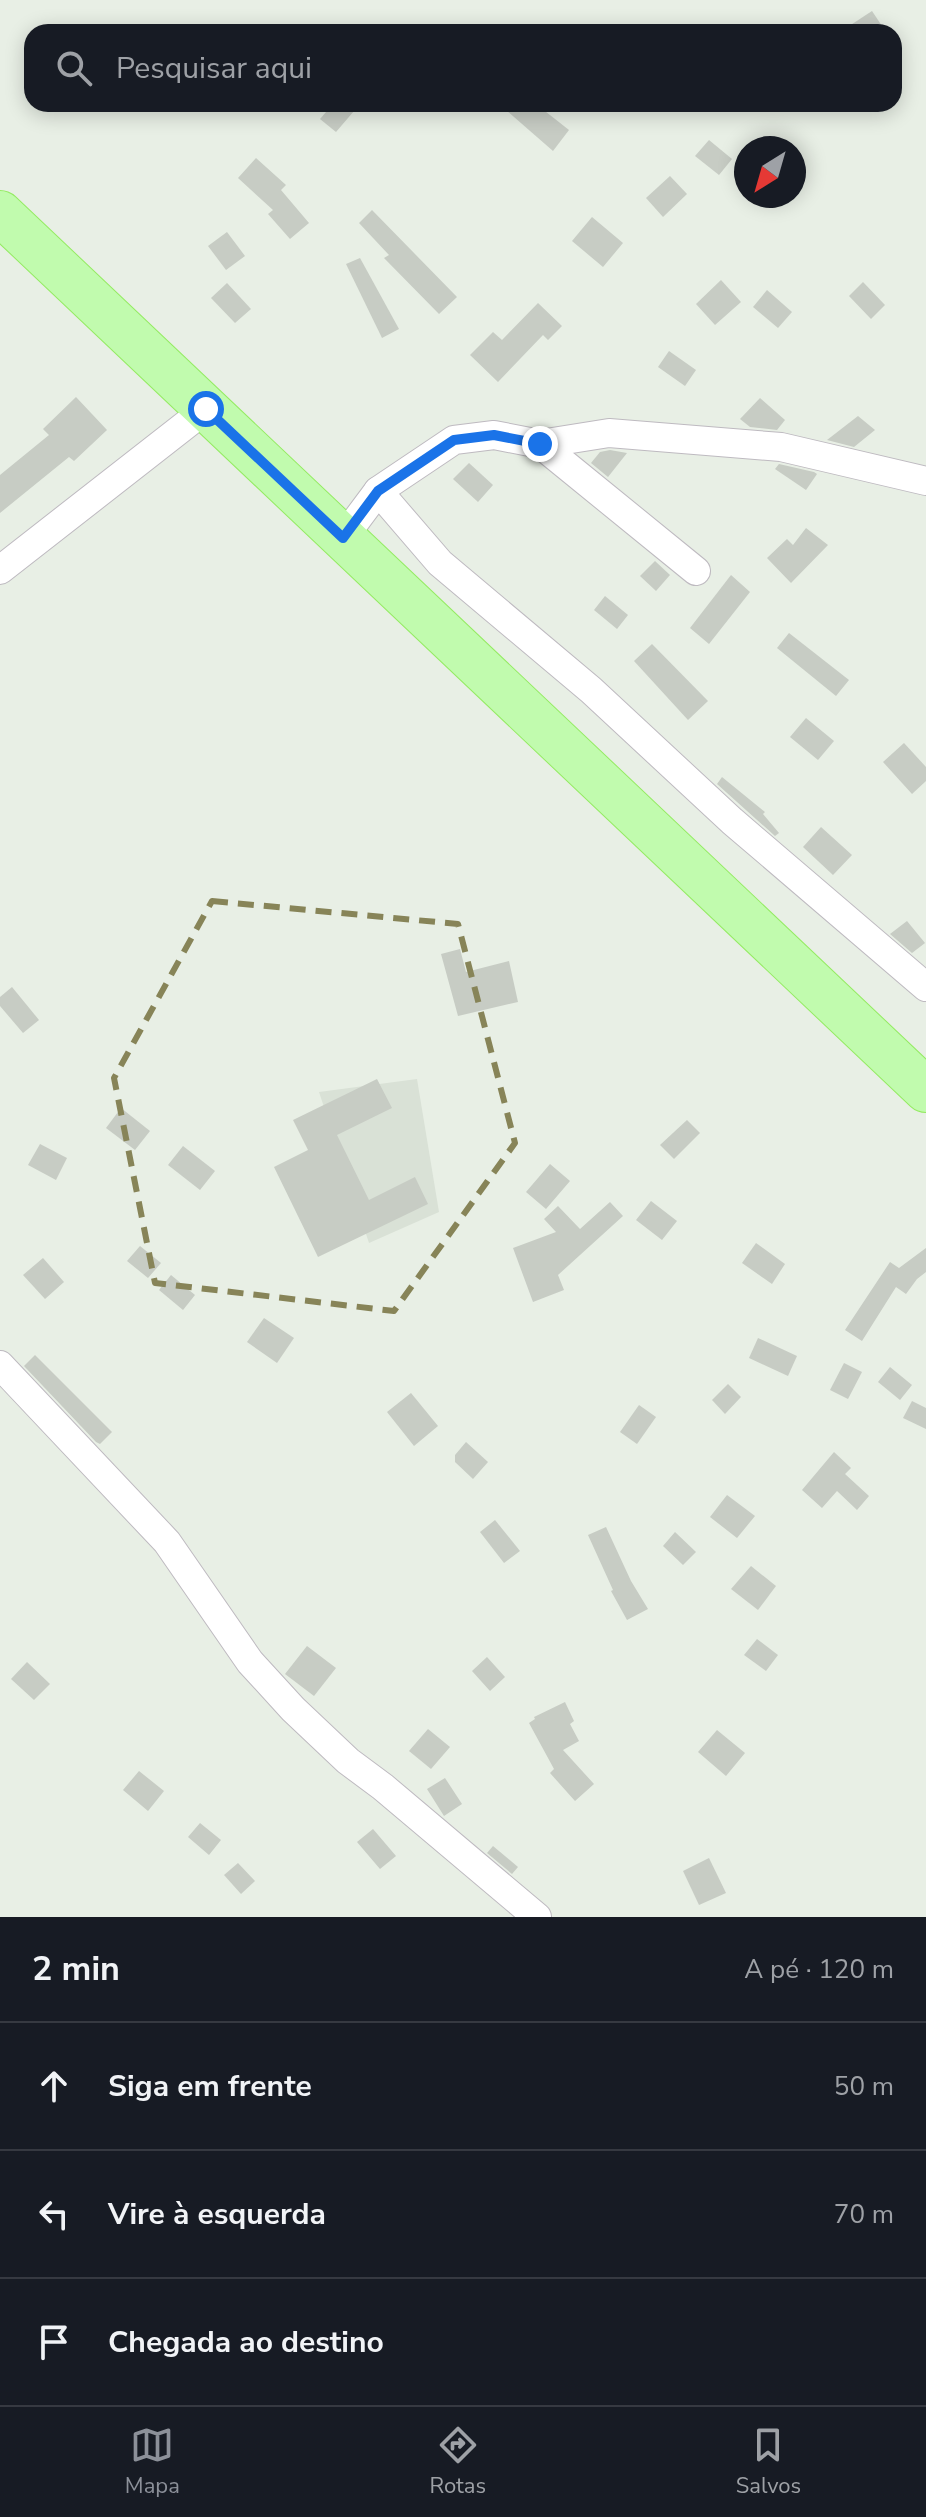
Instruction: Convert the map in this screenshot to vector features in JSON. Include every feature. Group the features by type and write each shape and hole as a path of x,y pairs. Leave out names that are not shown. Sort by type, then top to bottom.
{"main road":[{"path":"0,213 926,1090"}],"street":[{"path":"0,570 206,409"},
{"path":"343,538 378,491 454,440 494,435 540,444 609,433 781,447 926,481"},
{"path":"540,444 696,571"},
{"path":"378,491 440,563 591,690 732,821 926,987"},
{"path":"0,1365 167,1542 250,1662 293,1709 348,1761 537,1917"}],"highlighted area":[{"path":"212,901 458,924 515,1143 394,1311 155,1283 114,1078"}],"shaded area":[{"path":"417,1079 439,1212 369,1243 319,1092"}],"building":[{"path":"872,11 881,24 852,24"},
{"path":"326,112 353,112 336,132 320,119"},
{"path":"508,112 546,112 569,130 553,151"},
{"path":"709,140 732,159 719,175 695,156"},
{"path":"256,158 286,185 281,190 309,223 290,239 268,214 273,210 238,178"},
{"path":"670,176 687,194 663,217 646,198"},
{"path":"372,210 457,297 439,314 384,258 389,255 359,223"},
{"path":"592,217 623,243 603,267 572,241"},
{"path":"227,232 245,256 226,270 208,246"},
{"path":"360,258 399,329 382,338 346,264"},
{"path":"721,280 741,302 715,325 696,304"},
{"path":"863,282 885,305 871,319 849,296"},
{"path":"227,283 251,309 235,323 211,298"},
{"path":"767,290 792,312 778,328 753,307"},
{"path":"538,303 562,326 548,340 543,335 498,382 470,355 493,332 502,340"},
{"path":"669,351 696,370 685,386 658,367"},
{"path":"76,397 107,430 74,461 69,457 0,513 0,475 49,435 43,429"},
{"path":"760,398 785,420 777,430 750,427 740,419"},
{"path":"858,416 875,430 854,447 827,440"},
{"path":"600,452 627,453 608,477 591,463"},
{"path":"469,463 493,485 478,502 453,479"},
{"path":"779,464 817,474 806,490 775,469"},
{"path":"806,528 828,545 791,583 767,558 787,539 793,545"},
{"path":"655,561 670,575 656,591 640,576"},
{"path":"731,575 750,592 709,644 690,628"},
{"path":"605,596 628,615 617,629 594,610"},
{"path":"789,633 849,680 836,696 777,648"},
{"path":"652,644 708,701 688,720 634,661"},
{"path":"806,718 834,741 818,760 790,737"},
{"path":"904,743 926,767 926,781 912,794 883,762"},
{"path":"722,777 765,812 763,814 779,833 775,836 717,784"},
{"path":"821,827 852,855 833,875 803,847"},
{"path":"907,921 925,943 912,953 890,934"},
{"path":"460,949 466,972 509,961 518,1002 458,1016 441,954"},
{"path":"12,987 39,1020 23,1033 0,1006 0,997"},
{"path":"377,1079 392,1108 337,1135 369,1200 415,1177 428,1204 318,1257 274,1167 308,1150 293,1120"},
{"path":"121,1108 150,1131 135,1150 106,1128"},
{"path":"687,1120 700,1133 674,1159 660,1145"},
{"path":"40,1144 67,1158 56,1180 28,1165"},
{"path":"183,1146 215,1171 200,1190 168,1165"},
{"path":"550,1164 570,1181 546,1209 526,1192"},
{"path":"651,1201 677,1221 662,1240 636,1220"},
{"path":"610,1202 623,1216 558,1275 564,1290 533,1302 513,1248 556,1232 544,1219 558,1206 580,1229"},
{"path":"756,1243 785,1264 772,1284 742,1263"},
{"path":"140,1246 161,1263 148,1278 127,1261"},
{"path":"926,1248 926,1272 906,1294 896,1287 862,1341 845,1330 890,1262 899,1268"},
{"path":"43,1258 64,1282 45,1299 23,1275"},
{"path":"171,1275 195,1295 183,1310 159,1290"},
{"path":"264,1318 294,1338 277,1363 247,1342"},
{"path":"758,1338 797,1356 788,1376 749,1358"},
{"path":"35,1355 112,1432 100,1444 24,1366"},
{"path":"844,1363 862,1372 848,1399 830,1390"},
{"path":"890,1367 912,1385 900,1400 878,1382"},
{"path":"728,1384 741,1397 725,1414 712,1400"},
{"path":"411,1393 438,1426 414,1446 387,1412"},
{"path":"912,1401 926,1408 926,1429 903,1418"},
{"path":"639,1405 656,1417 637,1444 620,1432"},
{"path":"466,1442 488,1462 473,1479 455,1462 455,1455"},
{"path":"834,1452 851,1468 845,1474 869,1496 857,1510 837,1491 822,1508 802,1490"},
{"path":"727,1495 755,1516 737,1538 710,1517"},
{"path":"495,1520 520,1551 504,1563 480,1532"},
{"path":"606,1527 648,1609 627,1620 611,1591 588,1535"},
{"path":"675,1532 696,1552 683,1565 663,1546"},
{"path":"751,1566 776,1586 758,1610 731,1589"},
{"path":"757,1639 778,1655 766,1671 744,1655"},
{"path":"307,1646 336,1668 314,1696 285,1674"},
{"path":"487,1657 505,1677 490,1691 472,1671"},
{"path":"27,1662 50,1684 34,1700 11,1679"},
{"path":"565,1702 574,1721 570,1724 579,1741 563,1750 594,1784 575,1801 550,1773 554,1769 529,1723 534,1717"},
{"path":"428,1729 450,1747 431,1769 409,1751"},
{"path":"717,1730 745,1753 726,1776 698,1752"},
{"path":"139,1771 164,1791 148,1811 123,1790"},
{"path":"445,1778 462,1804 444,1816 427,1789"},
{"path":"200,1823 221,1840 209,1855 188,1837"},
{"path":"373,1829 396,1856 380,1869 357,1842"},
{"path":"493,1846 518,1867 512,1874 487,1853"},
{"path":"709,1858 726,1893 699,1905 683,1871"},
{"path":"238,1863 255,1881 241,1894 224,1875"}],"route":[{"path":"206,409 343,538 378,491 454,440 494,435 540,444"}]}
